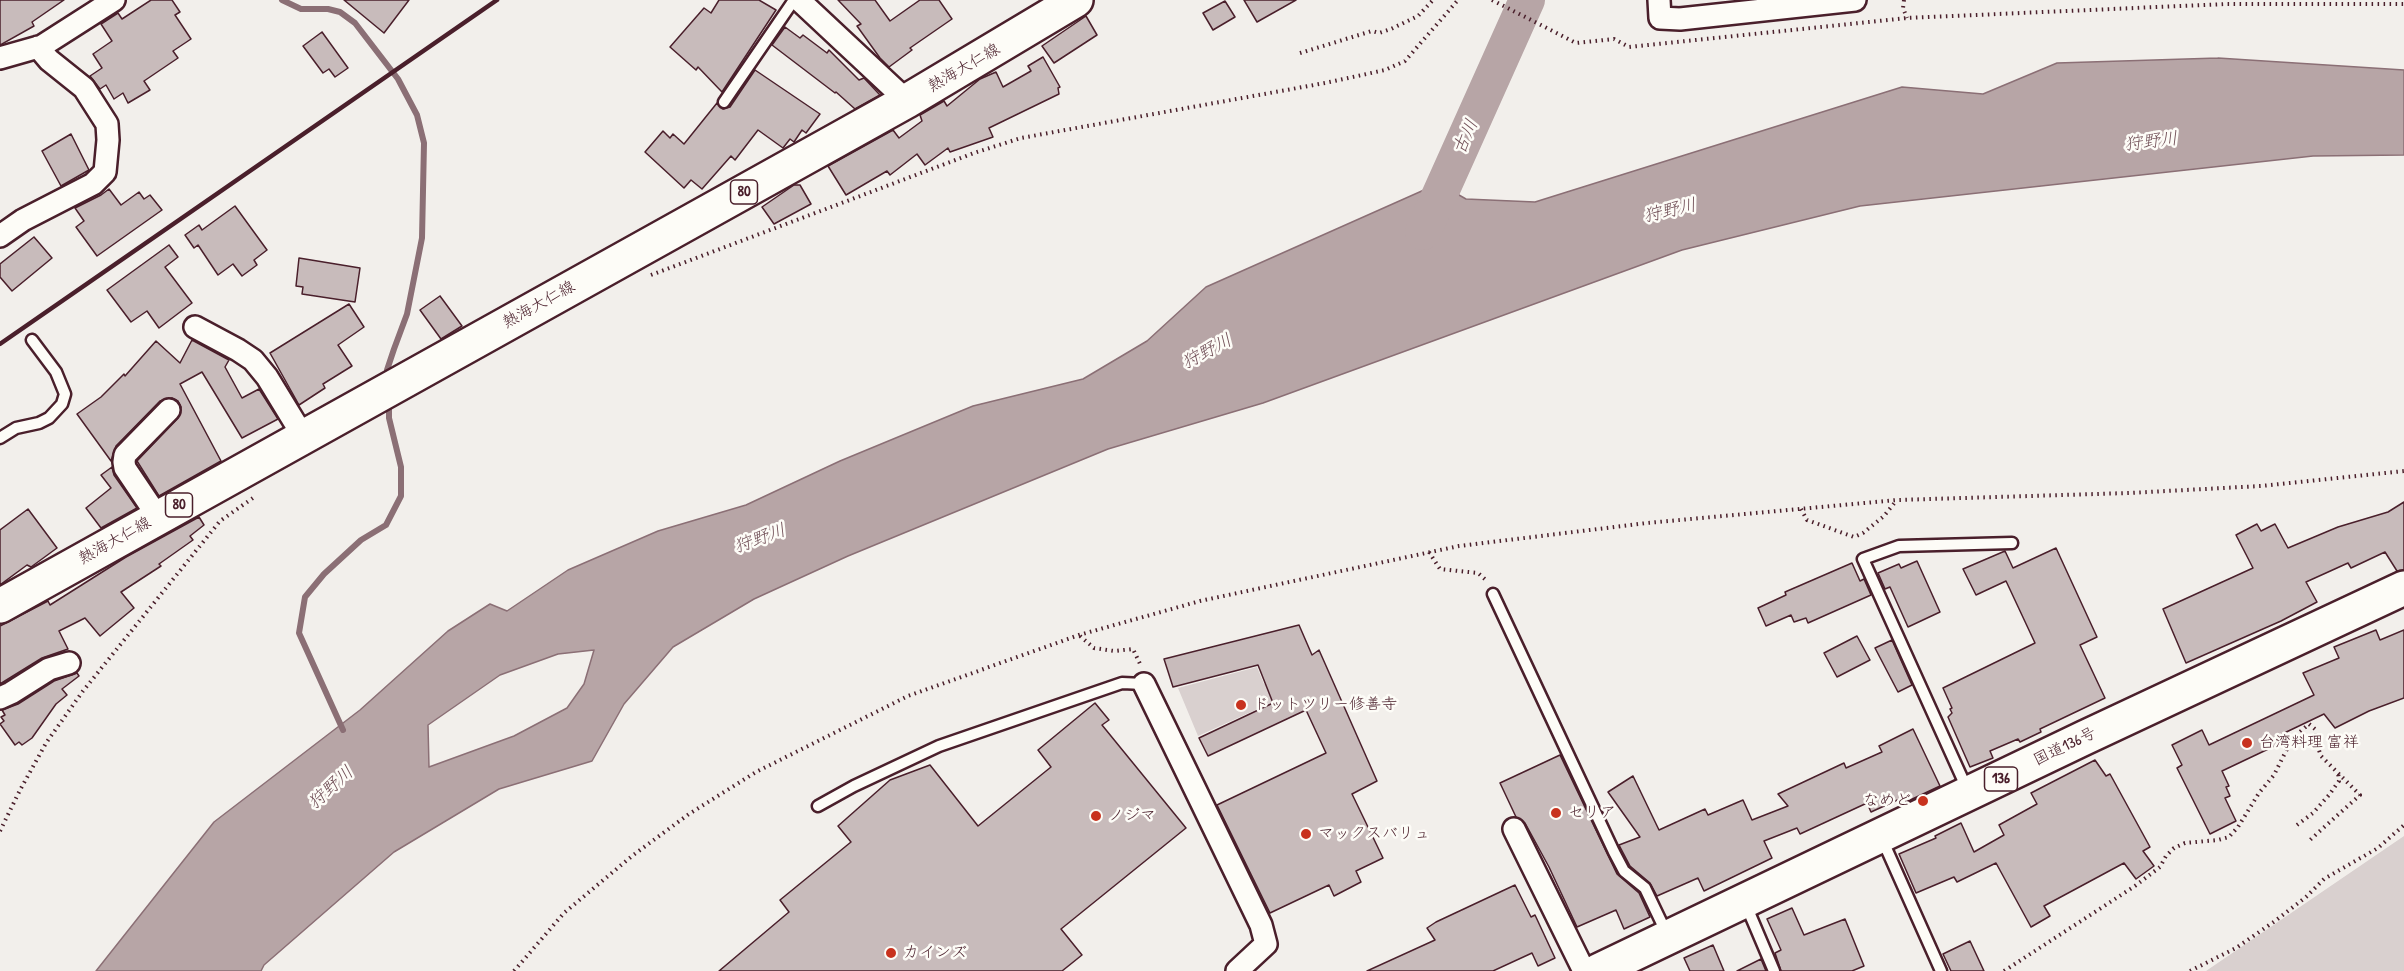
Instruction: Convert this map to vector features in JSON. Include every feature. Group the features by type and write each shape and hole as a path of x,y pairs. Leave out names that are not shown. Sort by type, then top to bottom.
{"main road":[{"name":"熱海大仁線","path":"0,606 907,101 1076,0"},
{"name":"国道136号","path":"1598,971 2404,588"}],"street":[{"path":"0,58 39,47 114,0"},
{"path":"799,0 907,101"},
{"path":"1659,0 1660,18 1680,19 1855,0"},
{"path":"0,236 38,212 93,184 105,172 107,124 84,88 49,60 39,47"},
{"path":"195,327 253,360 267,377 303,436"},
{"path":"158,517 125,468 124,462 125,455 169,410"},
{"path":"0,698 49,669 69,663"},
{"path":"1144,684 1261,925 1266,944 1237,971"},
{"path":"1514,829 1584,971"}],"lane":[{"path":"724,102 794,0"},
{"path":"0,438 16,428 39,423 49,418 62,404 65,394 56,372 32,340"},
{"path":"1969,794 1863,559 1899,546 2012,543"},
{"path":"1493,594 1614,852 1624,871 1645,888 1669,937"},
{"path":"818,806 854,786 939,746 1122,683 1144,684"},
{"path":"1880,836 1941,971"},
{"path":"1745,901 1774,971"}],"path":[{"path":"1300,53 1372,30 1379,33 1391,30 1419,16 1433,0"},
{"path":"648,277 974,153 1021,138 1385,70 1405,62 1458,0"},
{"path":"1492,0 1576,43 1614,39 1629,47 1907,18 2226,2 2404,4"},
{"path":"1904,0 1903,8 1907,18"},
{"path":"514,971 564,913 632,856 689,814 756,772 908,696 1079,635 1200,601 1430,552 1504,539 1647,523 1897,500 2129,493 2249,486 2404,471"},
{"path":"0,831 41,753 82,691 220,521 259,494"},
{"path":"1800,509 1807,520 1854,537 1870,528 1897,500"},
{"path":"1430,552 1440,569 1478,573 1486,578 1493,594"},
{"path":"1079,635 1094,648 1114,651 1133,650 1144,672 1144,684"},
{"path":"2004,971 2143,881 2160,867 2166,856 2175,848 2185,843 2229,837 2249,813 2259,793 2274,776 2292,739 2309,724 2315,729 2315,739 2321,756 2360,795 2310,840"},
{"path":"2297,825 2313,813 2329,795 2339,781 2338,771"},
{"path":"2190,971 2236,948 2306,897 2324,879 2378,848 2404,825"}],"shaded area":[{"path":"1257,667 1264,684 1288,678 1304,712 1283,721 1273,702 1198,736 1178,688"},
{"path":"2404,836 2404,971 2206,971"}],"water":[{"name":"狩野川","path":"2218,58 2404,70 2404,155 2313,156 1860,206 1682,250 1263,403 1108,449 848,556 754,599 673,647 624,704 592,761 499,789 394,852 264,965 261,971 96,971 214,822 360,710 448,631 490,604 507,611 568,570 658,531 746,505 840,461 973,406 1083,379 1147,341 1206,287 1433,186 1452,191 1466,199 1535,202 1902,87 1983,94 2057,63","holes":["594,650 584,684 567,708 514,736 429,767 428,725 500,675 558,654"]}],"building":[{"path":"0,0 64,0 32,22 34,26 0,45"},
{"path":"151,0 172,0 180,12 175,15 191,39 173,51 178,58 144,81 150,90 128,103 123,93 114,99 106,85 100,89 90,76 102,68 93,54 112,41 101,24 118,13 122,19"},
{"path":"344,0 409,0 384,33"},
{"path":"719,0 759,0 776,10 722,92 698,67 696,70 670,47 704,8 711,13"},
{"path":"838,0 875,0 890,21 920,0 939,0 952,19 910,48 912,50 889,67 857,26 861,24"},
{"path":"1244,0 1296,0 1257,22"},
{"path":"1225,1 1235,17 1213,30 1203,13"},
{"path":"1086,16 1097,35 1054,63 1042,46"},
{"path":"785,27 800,38 803,35 827,53 829,50 859,80 864,78 880,95 855,109 836,92 772,45"},
{"path":"322,32 348,68 335,77 329,69 323,73 303,46"},
{"path":"1043,57 1060,87 1058,88 1059,94 989,128 993,137 950,152 948,148 925,165 917,154 890,175 887,171 846,195 828,166 893,130 899,138 922,121 920,115 944,101 947,106 980,79 996,72 1003,87 1031,71 1028,66"},
{"path":"755,70 820,114 806,133 802,130 794,142 790,139 783,148 758,130 735,160 731,156 702,189 691,180 684,188 645,152 663,131 670,138 673,134 684,144 717,103 723,109 730,107"},
{"path":"71,134 89,170 61,186 42,151"},
{"path":"794,185 800,185 811,204 774,224 762,207"},
{"path":"109,189 121,205 139,192 144,199 150,195 162,210 97,256 76,227 84,221 75,208"},
{"path":"235,206 267,250 254,260 257,265 242,276 233,264 218,275 198,245 194,248 185,235 199,225 202,230"},
{"path":"34,237 52,258 12,291 0,277 0,264"},
{"path":"169,245 178,257 165,267 192,303 159,328 147,311 131,322 107,290"},
{"path":"299,258 360,268 355,302 302,294 303,287 296,286"},
{"path":"440,296 462,326 441,339 420,310"},
{"path":"349,304 364,327 338,345 352,366 323,384 325,388 299,405 270,353"},
{"path":"192,340 229,360 225,367 242,398 259,389 278,419 242,438 202,372 180,384 221,461 159,496 137,461 178,418 181,407 178,401 172,398 160,401 116,446 111,461 77,414 101,397 124,374 125,376 156,341 180,363"},
{"path":"112,467 114,475 137,508 101,528 86,508 111,488 101,475"},
{"path":"2404,502 2404,570 2397,571 2385,552 2351,568 2348,563 2306,582 2317,602 2281,621 2186,663 2163,609 2253,568 2236,535 2257,524 2261,531 2275,524 2288,548 2338,527 2388,512"},
{"path":"28,509 57,548 31,567 27,565 0,585 0,530"},
{"path":"199,517 204,525 190,536 193,540 159,564 161,566 121,592 134,608 100,636 85,618 59,631 68,649 42,658 0,684 0,626 48,601 50,605 126,557"},
{"path":"2056,548 2097,637 2080,645 2105,698 2040,729 2041,732 2020,742 2018,739 1990,751 1993,758 1970,767 1948,717 1952,713 1950,709 1952,708 1943,688 2035,643 2006,581 1976,595 1963,569 2005,551 2013,568"},
{"path":"1917,561 1940,612 1908,627 1890,587 1885,589 1878,573 1899,564 1901,568"},
{"path":"1852,563 1860,581 1864,579 1871,595 1808,623 1806,618 1794,622 1791,615 1766,626 1758,608 1786,595 1785,592"},
{"path":"1299,625 1312,655 1319,650 1377,781 1352,794 1383,858 1356,871 1361,882 1334,896 1329,885 1270,913 1217,805 1326,753 1306,710 1208,756 1199,738 1273,703 1258,665 1173,687 1164,659"},
{"path":"2376,630 2380,640 2404,630 2404,698 2369,711 2335,728 2324,714 2278,736 2281,743 2222,771 2229,786 2226,787 2230,796 2225,798 2236,821 2210,834 2177,768 2182,765 2172,745 2202,730 2209,745 2314,695 2303,673 2339,658 2334,647"},
{"path":"1857,636 1870,660 1837,677 1824,653"},
{"path":"1892,640 1912,685 1898,692 1875,648"},
{"path":"77,673 79,676 62,689 67,695 56,704 32,738 22,745 19,742 15,745 0,724 4,721 1,717 5,715 2,710 18,704 54,681"},
{"path":"1095,703 1109,720 1102,725 1186,828 1061,929 1082,955 1062,971 719,971 789,912 780,900 851,842 838,826 890,780 930,765 978,826 1051,767 1038,750"},
{"path":"1913,729 1940,786 1906,802 1904,797 1871,812 1867,803 1800,834 1797,828 1764,841 1772,858 1704,891 1698,878 1657,896 1650,883 1630,866 1619,845 1640,837 1608,792 1633,776 1659,830 1705,809 1708,815 1743,800 1752,820 1788,806 1778,794 1844,763 1846,768 1882,752 1879,746"},
{"path":"1560,755 1617,874 1639,893 1650,917 1624,929 1616,910 1577,927 1549,867 1525,823 1516,817 1500,783"},
{"path":"2095,760 2106,776 2110,774 2150,847 2143,851 2154,866 2136,879 2124,863 2044,906 2050,916 2031,927 1996,863 1957,882 1954,877 1916,893 1899,854 1936,838 1935,836 1961,823 1974,852 2004,835 1999,825 2037,804 2031,793"},
{"path":"1515,885 1531,917 1535,915 1555,958 1538,966 1532,953 1493,971 1367,971 1435,940 1427,928 1436,922"},
{"path":"1792,908 1804,935 1845,919 1864,966 1852,971 1781,971 1775,953 1781,950 1767,919"},
{"path":"1970,941 1984,971 1951,971 1943,954"},
{"path":"1713,945 1724,971 1690,971 1684,958"},
{"path":"1761,959 1766,971 1737,971"}],"waterway":[{"path":"282,0 301,9 328,9 340,12 355,23 398,79 417,115 424,143 422,238 407,314 387,370 388,378"},
{"name":"古川","path":"1423,232 1527,0"},
{"path":"343,730 299,633 305,597 324,574 361,540 386,525 401,496 401,467 389,418 389,403"}],"railway":[{"path":"0,344 497,0"}],"place":[{"name":"ドットツリー修善寺","path":"1241,705"},
{"name":"台湾料理 富祥","path":"2247,743"},
{"name":"なめど","path":"1923,801"},
{"name":"セリア","path":"1556,813"},
{"name":"ノジマ","path":"1096,816"},
{"name":"マックスバリュ","path":"1306,834"},
{"name":"カインズ","path":"891,953"}]}
